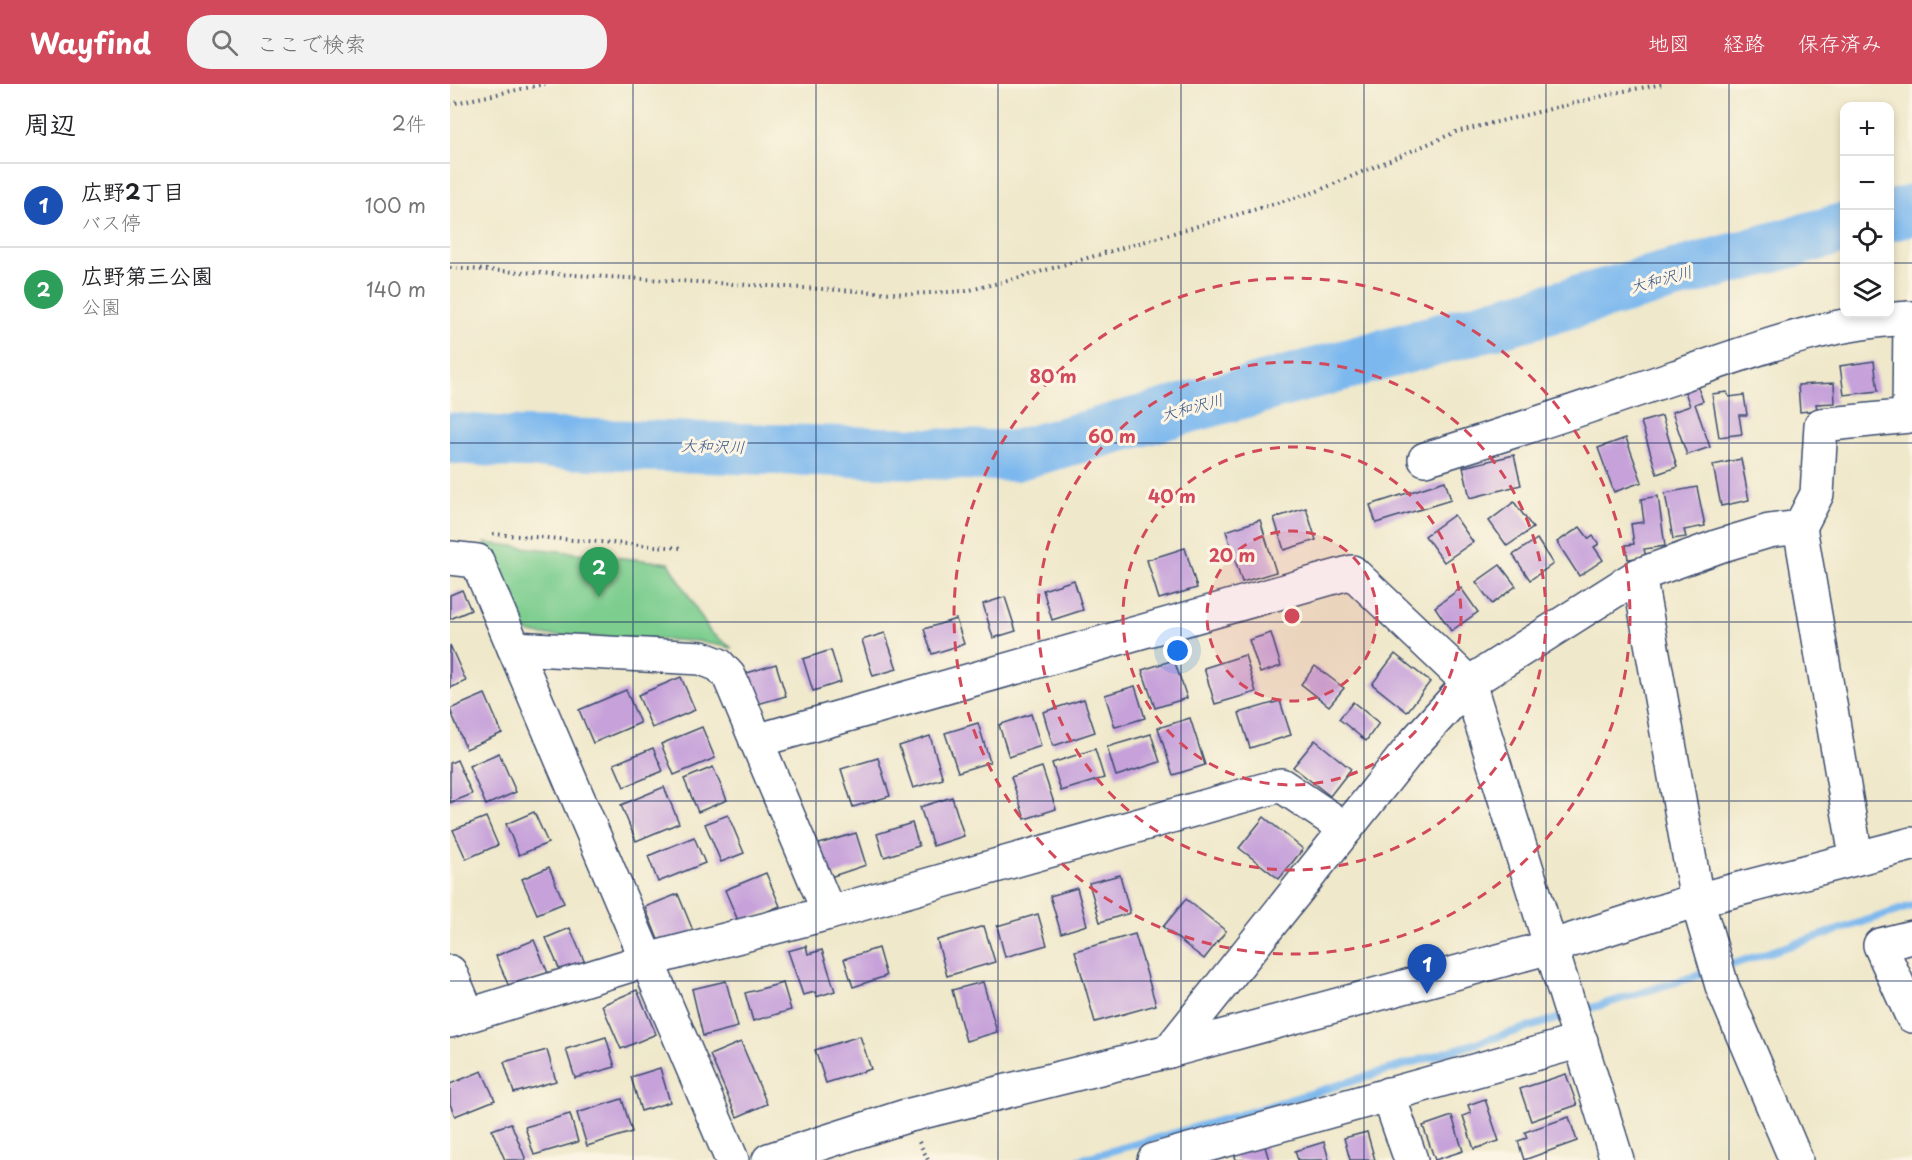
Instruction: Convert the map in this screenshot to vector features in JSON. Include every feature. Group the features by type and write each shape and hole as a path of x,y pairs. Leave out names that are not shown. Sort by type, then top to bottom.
{"street":[{"path":"1425,459 1505,435 1784,340 1855,322 1911,318 1909,416 1821,425 1817,494 1800,527 1856,857"},
{"path":"1169,1051 1417,740 1469,683 1640,576 1719,546 1768,531 1800,527"},
{"path":"450,558 477,561 732,1160"},
{"path":"756,741 1352,572 1469,683 1617,1160"},
{"path":"1640,576 1697,900 1722,986 1796,1160"},
{"path":"514,648 701,658 719,665 729,675 829,913"},
{"path":"450,972 459,1018 647,960 829,913 1281,785 1346,829"},
{"path":"769,1160 906,1116 1169,1051 1550,947 1697,900 1912,844"},
{"path":"1912,937 1880,945 1912,1016"},
{"path":"1154,1160 1581,1041"},
{"path":"1388,1094 1411,1160"}],"path":[{"path":"450,104 545,84"},
{"path":"450,268 910,294 966,291 1015,279 1315,192 1456,132 1624,91 1663,84"},
{"path":"485,533 681,548"},
{"path":"918,1140 928,1160"}],"green space":[{"path":"485,543 669,563 710,632 732,648 697,641 541,635 523,631"}],"building":[{"path":"1874,361 1878,391 1844,395 1840,366"},
{"path":"1834,383 1835,403 1816,404 1817,410 1800,412 1798,385"},
{"path":"1697,385 1703,401 1695,404 1710,447 1687,455 1672,412 1690,406 1684,389"},
{"path":"1727,392 1729,397 1744,395 1747,415 1739,415 1742,434 1719,437 1712,394"},
{"path":"1662,416 1677,467 1657,474 1641,422"},
{"path":"1626,438 1642,482 1614,492 1598,448"},
{"path":"1514,455 1521,485 1470,498 1463,467"},
{"path":"1741,459 1749,500 1721,506 1713,465"},
{"path":"1445,481 1451,500 1376,523 1370,505"},
{"path":"1697,487 1705,526 1684,530 1686,537 1673,539 1665,493"},
{"path":"1658,496 1665,546 1644,549 1646,557 1628,559 1626,545 1634,544 1631,524 1644,522 1641,499"},
{"path":"1514,502 1533,528 1507,546 1489,521"},
{"path":"1306,508 1316,540 1284,550 1274,518"},
{"path":"1454,515 1473,542 1444,562 1425,536"},
{"path":"1260,520 1276,572 1242,582 1226,531"},
{"path":"1580,527 1589,539 1593,536 1599,544 1594,547 1603,560 1579,576 1557,542"},
{"path":"1537,539 1553,564 1530,580 1513,555"},
{"path":"1185,548 1197,588 1159,599 1147,560"},
{"path":"1500,565 1516,586 1492,604 1476,582"},
{"path":"1074,580 1083,610 1052,620 1043,590"},
{"path":"1461,588 1478,612 1451,631 1435,607"},
{"path":"462,590 471,610 450,619 450,595"},
{"path":"1005,597 1016,631 993,638 983,604"},
{"path":"956,619 964,644 932,654 924,629"},
{"path":"885,633 897,669 873,676 862,640"},
{"path":"1271,633 1281,666 1260,673 1249,640"},
{"path":"450,645 466,681 450,688"},
{"path":"831,650 841,682 813,691 803,659"},
{"path":"1395,654 1430,682 1407,712 1372,684"},
{"path":"1245,655 1256,692 1215,704 1204,668"},
{"path":"1174,660 1187,698 1155,708 1142,670"},
{"path":"776,664 786,696 754,705 744,674"},
{"path":"1315,666 1344,688 1329,706 1301,684"},
{"path":"681,677 695,710 652,728 638,695"},
{"path":"1135,686 1145,718 1115,727 1105,695"},
{"path":"626,690 640,723 593,743 579,710"},
{"path":"485,694 502,733 466,749 450,709"},
{"path":"1084,699 1095,732 1053,746 1043,712"},
{"path":"1280,701 1291,735 1250,748 1239,713"},
{"path":"1353,702 1379,723 1366,741 1339,719"},
{"path":"1031,714 1041,746 1009,757 999,725"},
{"path":"1190,718 1205,765 1173,775 1158,728"},
{"path":"978,723 990,762 958,772 945,733"},
{"path":"702,727 715,758 674,775 661,744"},
{"path":"1151,734 1160,762 1116,776 1107,747"},
{"path":"930,736 943,779 913,788 899,746"},
{"path":"1315,740 1351,769 1330,796 1293,767"},
{"path":"653,748 663,771 624,787 614,764"},
{"path":"1095,749 1104,778 1061,791 1052,763"},
{"path":"499,753 516,792 486,805 469,766"},
{"path":"878,758 890,796 853,807 841,769"},
{"path":"457,760 472,794 450,803 450,763"},
{"path":"713,767 727,800 698,812 684,779"},
{"path":"1042,767 1056,809 1025,819 1011,777"},
{"path":"664,787 679,823 636,841 621,805"},
{"path":"952,797 964,836 933,846 920,807"},
{"path":"534,812 548,843 519,855 506,824"},
{"path":"728,815 744,853 721,862 705,824"},
{"path":"486,817 498,845 466,859 453,830"},
{"path":"1264,817 1303,849 1279,879 1239,848"},
{"path":"912,823 919,846 884,857 877,834"},
{"path":"856,833 866,865 830,877 819,844"},
{"path":"694,837 705,863 658,882 648,856"},
{"path":"549,867 564,903 537,914 522,879"},
{"path":"766,873 780,906 739,923 725,890"},
{"path":"1120,875 1130,913 1100,922 1089,883"},
{"path":"1077,888 1087,925 1061,933 1050,896"},
{"path":"678,894 694,933 661,947 645,907"},
{"path":"1186,899 1226,931 1204,959 1163,927"},
{"path":"1038,914 1047,945 1005,957 997,926"},
{"path":"984,926 995,962 947,976 937,940"},
{"path":"570,928 585,963 561,973 546,938"},
{"path":"1135,934 1156,1005 1095,1022 1075,951"},
{"path":"534,940 548,973 510,989 496,956"},
{"path":"806,946 808,954 822,950 835,991 816,997 815,992 803,995 788,951"},
{"path":"878,948 886,976 853,987 844,959"},
{"path":"726,981 738,1027 703,1036 692,989"},
{"path":"983,982 997,1032 966,1041 952,990"},
{"path":"783,983 791,1010 753,1021 745,993"},
{"path":"637,990 656,1034 621,1049 602,1005"},
{"path":"860,1036 871,1069 826,1083 815,1050"},
{"path":"606,1037 615,1067 575,1078 566,1049"},
{"path":"741,1042 767,1104 737,1117 710,1055"},
{"path":"547,1050 556,1081 514,1093 504,1062"},
{"path":"660,1068 670,1102 641,1111 631,1077"},
{"path":"482,1071 495,1100 455,1116 450,1104 450,1084"},
{"path":"1566,1074 1577,1105 1531,1121 1520,1089"},
{"path":"622,1099 632,1132 587,1146 577,1113"},
{"path":"1485,1099 1499,1141 1474,1149 1463,1116 1471,1113 1468,1105"},
{"path":"570,1114 578,1142 534,1155 525,1127"},
{"path":"1452,1116 1463,1151 1435,1160 1423,1126"},
{"path":"1569,1117 1577,1141 1524,1160 1518,1141 1527,1138 1525,1132"},
{"path":"511,1123 526,1160 505,1160 492,1130"},
{"path":"1367,1132 1375,1160 1350,1160 1344,1138"},
{"path":"1324,1142 1329,1160 1298,1160 1295,1151"},
{"path":"1264,1143 1269,1160 1236,1160 1234,1152"}],"waterway":[{"name":"大和沢川","path":"1894,215 1912,210"},
{"name":"大和沢川","path":"450,438 503,442 1013,456 1840,229"},
{"path":"1724,967 1912,906"},
{"path":"1578,1012 1712,971"},
{"path":"1079,1160 1253,1111 1566,1016"}],"place":[{"name":"広野第三公園","path":"599,597"},
{"name":"広野2丁目","path":"1427,994"}]}
